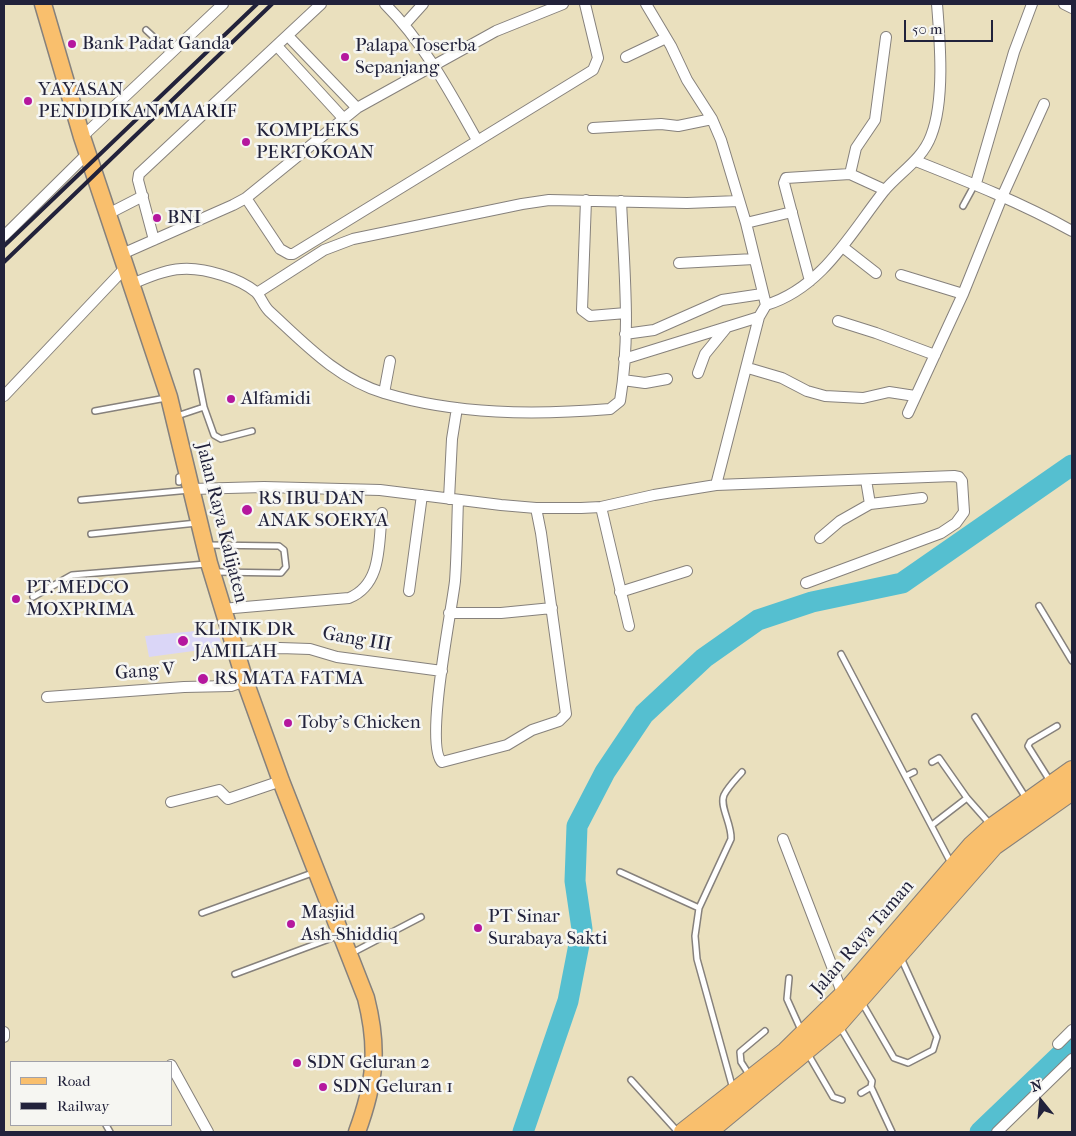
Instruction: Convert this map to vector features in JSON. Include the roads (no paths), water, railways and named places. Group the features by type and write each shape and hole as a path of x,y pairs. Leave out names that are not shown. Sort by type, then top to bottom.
{"highway":[{"name":"Jalan Raya Taman","path":"683,1132 752,1079 804,1034 844,995 952,866 992,827 1072,770"},
{"name":"Jalan Raya Taman","path":"708,1132 807,1052 838,1024 994,846 1072,790"}],"main road":[{"name":"Jalan Raya Kalijaten","path":"43,4 87,154 169,397 186,482 222,609 281,781 366,998 373,1029 375,1065 370,1093 357,1132"}],"street":[{"path":"82,137 222,4"},
{"path":"154,240 138,180 139,174 321,4"},
{"path":"385,4 405,24 434,64 477,140"},
{"path":"405,24 423,4"},
{"path":"4,396 124,260 154,240 246,198 357,108 496,31 563,4"},
{"path":"246,198 280,249 293,254 596,66 598,58 585,4"},
{"path":"646,4 712,119 746,223 766,305 759,321 716,485"},
{"path":"766,305 782,300 810,281 844,248 885,190 916,161 931,136 940,79 941,46 937,4"},
{"path":"971,182 1032,4"},
{"path":"1064,4 1072,8"},
{"path":"288,36 357,108"},
{"path":"850,174 856,148 875,120 886,37"},
{"path":"626,57 666,38"},
{"path":"277,46 344,118"},
{"path":"908,413 963,294 1002,197 1044,104"},
{"path":"593,128 661,124 678,126 712,119"},
{"path":"4,236 87,154"},
{"path":"916,161 971,182 1035,210 1072,231"},
{"path":"810,281 784,183 788,176 850,174 885,190"},
{"path":"108,214 143,196"},
{"path":"586,200 582,310 590,316 626,313"},
{"path":"257,294 324,250 370,234 540,201 739,201"},
{"path":"132,284 166,270 191,267 205,269 238,280 257,294 266,308 335,370 384,393 457,409 503,413 610,409 620,401 624,380 626,313 622,201"},
{"path":"746,223 792,212"},
{"path":"844,248 876,273"},
{"path":"679,263 754,259"},
{"path":"901,275 963,294"},
{"path":"625,334 654,330 722,300 762,294"},
{"path":"624,359 727,328 759,321"},
{"path":"838,321 935,355"},
{"path":"698,373 705,354 727,328"},
{"path":"384,393 390,361"},
{"path":"748,368 782,378 808,391 825,396 863,398 889,392 915,396"},
{"path":"624,380 645,383 667,379"},
{"path":"457,409 455,422 454,583 434,735 438,757 442,762 506,745 532,730 559,721 566,714 567,709 536,508"},
{"path":"186,482 380,490 536,508 601,507 654,494 716,485 959,477 962,481 964,512 956,523 926,540 806,584"},
{"path":"866,480 870,504"},
{"path":"409,591 422,496"},
{"path":"820,538 840,521 870,504 922,498"},
{"path":"601,507 620,592 630,626"},
{"path":"222,609 350,598 359,594 369,584 375,572 382,512"},
{"path":"620,592 687,571"},
{"path":"449,613 501,613 552,608"},
{"name":"Gang III","path":"237,653 280,648 310,649 337,657 442,671"},
{"name":"Gang V","path":"47,697 184,687 231,686 246,681"},
{"path":"171,802 219,790 228,799 281,781"},
{"path":"783,839 844,995"},
{"path":"1058,1044 1072,1030"},
{"path":"4,1032 4,1037"},
{"path":"997,1132 1072,1059"},
{"path":"172,1067 208,1132"}],"lane":[{"path":"146,30 171,53"},
{"path":"963,206 971,182"},
{"path":"197,372 204,407 214,435 220,439 252,431"},
{"path":"95,411 169,397"},
{"path":"174,417 204,407"},
{"path":"81,500 186,482"},
{"path":"91,534 198,523"},
{"path":"33,597 72,575 210,568 281,573 286,567 284,550 280,546 204,545"},
{"path":"1039,606 1072,661"},
{"path":"842,654 952,866"},
{"path":"975,717 1028,801"},
{"path":"1051,784 1028,746 1030,742 1056,726"},
{"path":"932,762 939,758 967,798 992,827"},
{"path":"734,1092 697,959 695,936 699,908 731,839 731,827 723,805 723,799 725,793 742,772"},
{"path":"906,776 914,772"},
{"path":"932,825 967,798"},
{"path":"202,913 316,872"},
{"path":"620,872 699,908"},
{"path":"350,955 421,917"},
{"path":"235,974 340,934"},
{"path":"861,1000 894,1058 908,1062 933,1050 937,1037 899,953"},
{"path":"789,978 787,999 804,1034"},
{"path":"838,1024 868,1073 872,1081 871,1087 892,1132"},
{"path":"752,1079 739,1056 742,1049 765,1031"},
{"path":"807,1052 832,1097 842,1100"},
{"path":"631,1080 678,1132"},
{"path":"861,1093 871,1087"}],"waterway":[{"path":"523,1132 568,1001 582,929 575,881 577,826 605,772 644,714 704,658 758,620 812,602 902,583 1072,465"},
{"path":"980,1132 1072,1044"}],"railway":[{"path":"4,246 257,4"},
{"path":"4,262 272,4"}],"place":[{"name":"Bank Padat Ganda","path":"72,44"},
{"name":"Palapa Toserba Sepanjang","path":"345,57"},
{"name":"YAYASAN PENDIDIKAN MAARIF","path":"28,101"},
{"name":"KOMPLEKS PERTOKOAN","path":"246,142"},
{"name":"BNI","path":"157,218"},
{"name":"Alfamidi","path":"231,399"},
{"name":"RS IBU DAN ANAK SOERYA","path":"247,510"},
{"name":"PT. MEDCO MOXPRIMA","path":"16,599"},
{"name":"KLINIK DR JAMILAH","path":"183,641"},
{"name":"RS MATA FATMA","path":"203,679"},
{"name":"Toby's Chicken","path":"288,723"},
{"name":"Masjid Ash-Shiddiq","path":"291,924"},
{"name":"PT Sinar Surabaya Sakti","path":"478,928"},
{"name":"SDN Geluran 2","path":"297,1063"},
{"name":"SDN Geluran 1","path":"323,1087"}]}
